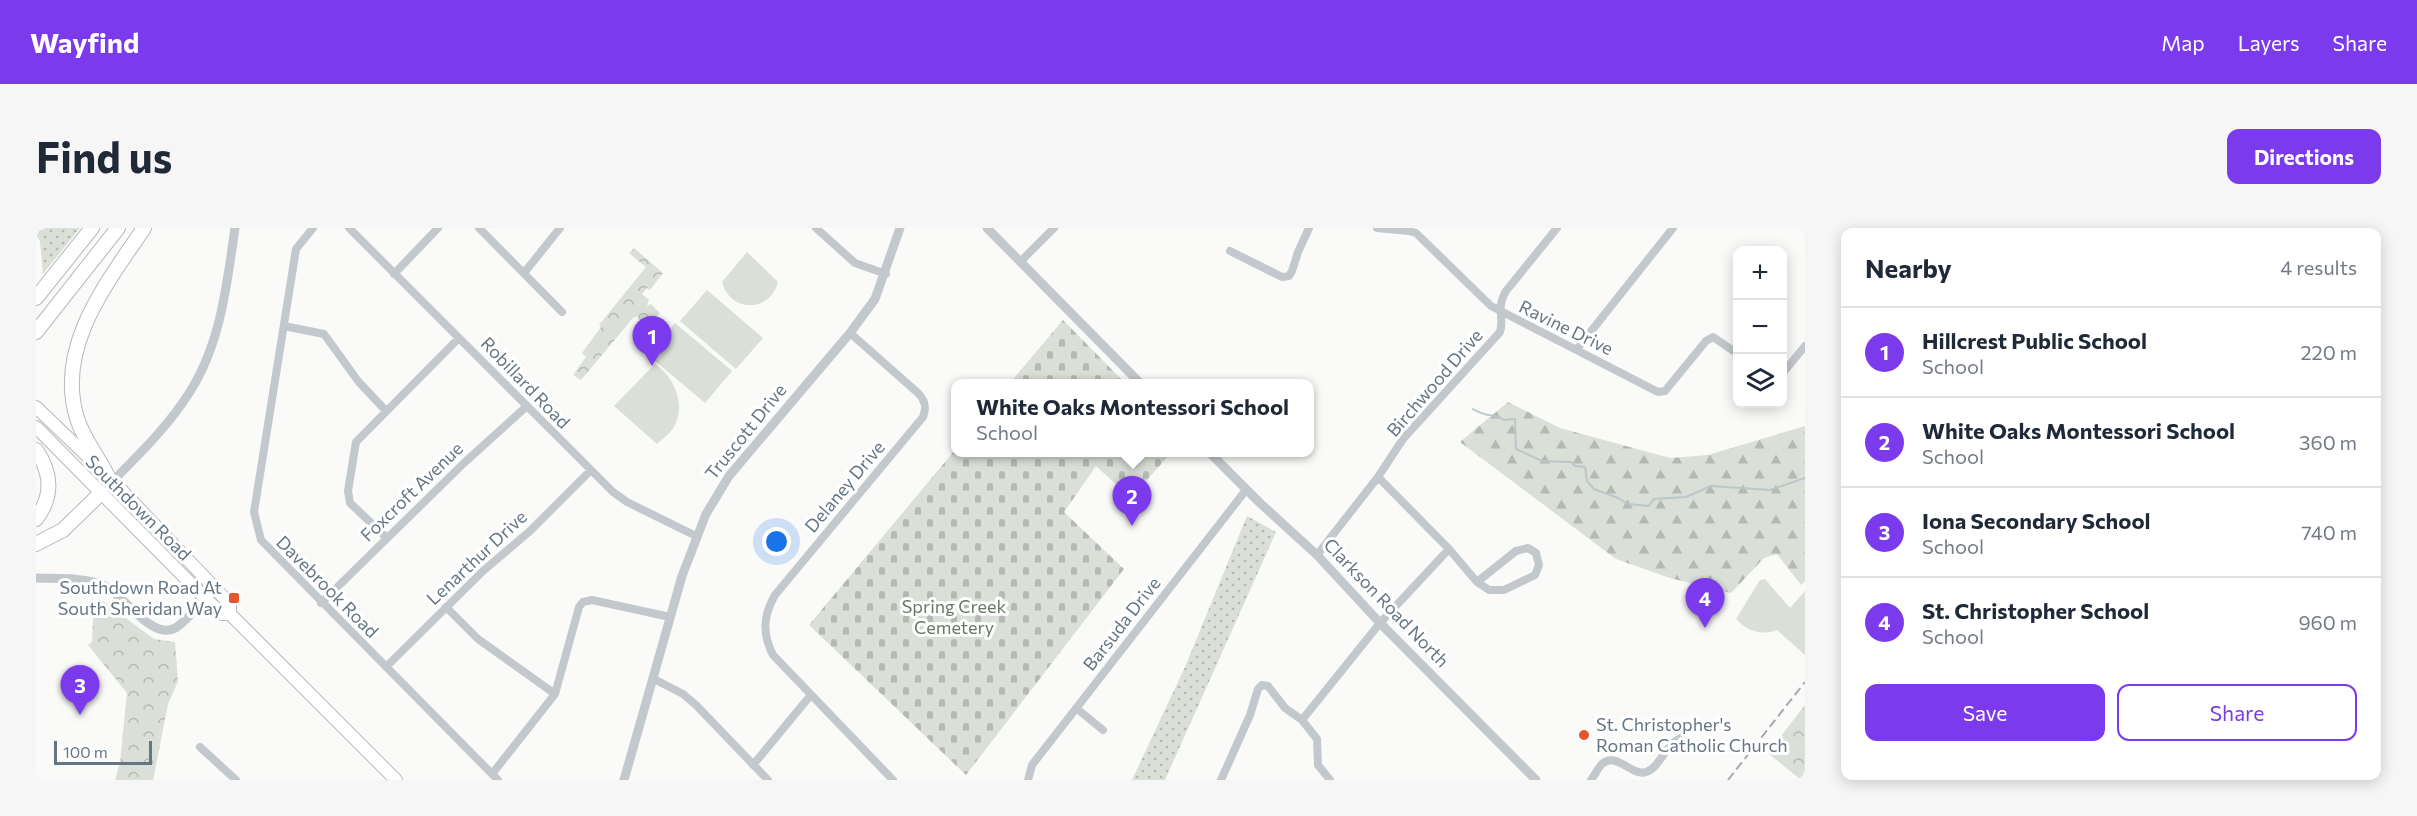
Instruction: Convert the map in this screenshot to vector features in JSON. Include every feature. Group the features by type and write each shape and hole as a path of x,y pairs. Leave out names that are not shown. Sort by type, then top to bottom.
{"highway":[{"path":"36,298 92,228"},
{"path":"36,333 118,228"},
{"path":"110,478 85,438 77,418 72,384 75,350 93,308 144,228"},
{"path":"36,450 46,466 49,479 46,504 36,519"},
{"path":"36,544 63,530 101,493"}],"main road":[{"name":"Southdown Road","path":"36,407 110,478 231,604 230,614"},
{"name":"Southdown Road","path":"36,427 206,599 222,614 230,614 396,780"}],"street":[{"path":"101,493 110,478 170,420 203,368 219,320 235,228"},
{"name":"Davebrook Road","path":"313,228 296,249 254,512 261,540 495,777"},
{"name":"Robillard Road","path":"349,228 590,471 627,502 696,536"},
{"path":"394,274 438,228"},
{"path":"479,228 562,312"},
{"path":"524,273 560,228"},
{"path":"816,228 855,263 886,274"},
{"name":"Truscott Drive","path":"624,780 670,617 696,536 729,476 876,299 900,228"},
{"path":"987,228 1136,379"},
{"path":"1020,262 1054,228"},
{"path":"1230,251 1282,277 1288,276 1293,271 1298,252 1309,228"},
{"name":"Ravine Drive","path":"1377,228 1416,233 1499,312 1577,349 1658,392 1665,391 1706,341 1713,337 1733,351"},
{"name":"Birchwood Drive","path":"1317,555 1378,477 1403,439 1500,332 1502,326 1499,312 1500,302 1506,291 1557,228"},
{"path":"1577,349 1673,228"},
{"path":"284,326 324,334 358,381 386,411"},
{"name":"Delaney Drive","path":"850,333 924,399 925,411 923,417 775,595 764,621 767,644 773,655 893,780"},
{"path":"386,537 350,503 348,497 356,442 459,338"},
{"path":"1787,368 1805,346"},
{"name":"Foxcroft Avenue","path":"321,603 386,537 527,406"},
{"name":"Clarkson Road North","path":"1213,457 1317,555 1380,623 1536,780"},
{"name":"Lenarthur Drive","path":"386,667 483,571 530,531 590,471"},
{"path":"1378,477 1449,549 1477,582 1489,590 1504,590 1534,575 1539,565 1536,553 1528,548 1516,551 1477,582"},
{"name":"Barsuda Drive","path":"1028,780 1032,765 1246,490"},
{"path":"1302,720 1380,623 1449,549"},
{"path":"36,579 96,583 116,593 151,626 164,630 175,628 216,588"},
{"path":"495,777 555,694 579,607 583,602 592,600 670,617"},
{"path":"446,607 478,639 555,694"},
{"path":"654,679 683,694 696,705 768,780"},
{"path":"1221,780 1250,715 1258,689 1262,686 1268,686 1285,708 1302,720 1317,739 1318,765 1330,780"},
{"path":"753,765 810,696"},
{"path":"1076,708 1104,730"},
{"path":"1591,780 1603,764 1615,760 1640,773 1645,772 1651,769 1673,740 1683,736"},
{"path":"200,747 230,778"}],"green space":[{"path":"36,228 80,228 43,274 40,241 36,235"},
{"path":"634,248 663,273 650,290 647,288 642,294 649,300 647,306 651,304 660,313 648,326 639,320 638,316 633,318 581,380 573,375 586,357 582,353 601,327 599,325 646,267 629,253"},
{"path":"747,252 778,282 774,292 759,304 741,304 726,292 722,282"},
{"path":"707,290 763,338 736,369 680,321"},
{"path":"1063,320 1121,379 1013,379"},
{"path":"675,323 732,371 705,403 648,355"},
{"path":"655,364 669,377 679,404 676,422 669,433 657,444 614,406"},
{"path":"1508,402 1560,428 1670,458 1708,455 1805,426 1805,581 1801,585 1777,554 1764,558 1731,593 1670,578 1616,559 1460,442"},
{"name":"Spring Creek Cemetery","path":"951,455 951,457 1167,457 1131,498 1096,466 1064,512 1124,569 966,775 809,625"},
{"path":"1247,516 1276,532 1165,780 1132,780 1185,667"},
{"path":"1765,579 1790,608 1805,591 1805,655 1777,630 1755,631 1745,627 1736,619 1760,580"},
{"path":"103,601 154,639 175,642 178,681 168,704 153,780 115,780 120,763 127,693 88,645 92,642 93,619"},
{"path":"1805,705 1805,780 1801,780 1768,753"}],"waterway":[{"path":"1473,409 1504,420 1515,419 1516,449 1542,461 1571,462 1575,466 1585,467 1587,481 1594,489 1628,504 1649,506 1654,499 1686,497 1711,486 1770,490 1805,478"}],"railway":[{"path":"1728,780 1805,682"}],"place":[{"name":"Hillcrest Public School","path":"652,366"},
{"name":"White Oaks Montessori School","path":"1132,526"},
{"name":"Southdown Road At South Sheridan Way","path":"234,598"},
{"name":"St. Christopher School","path":"1705,628"},
{"name":"Iona Secondary School","path":"80,715"},
{"name":"St. Christopher's Roman Catholic Church","path":"1584,735"}]}
